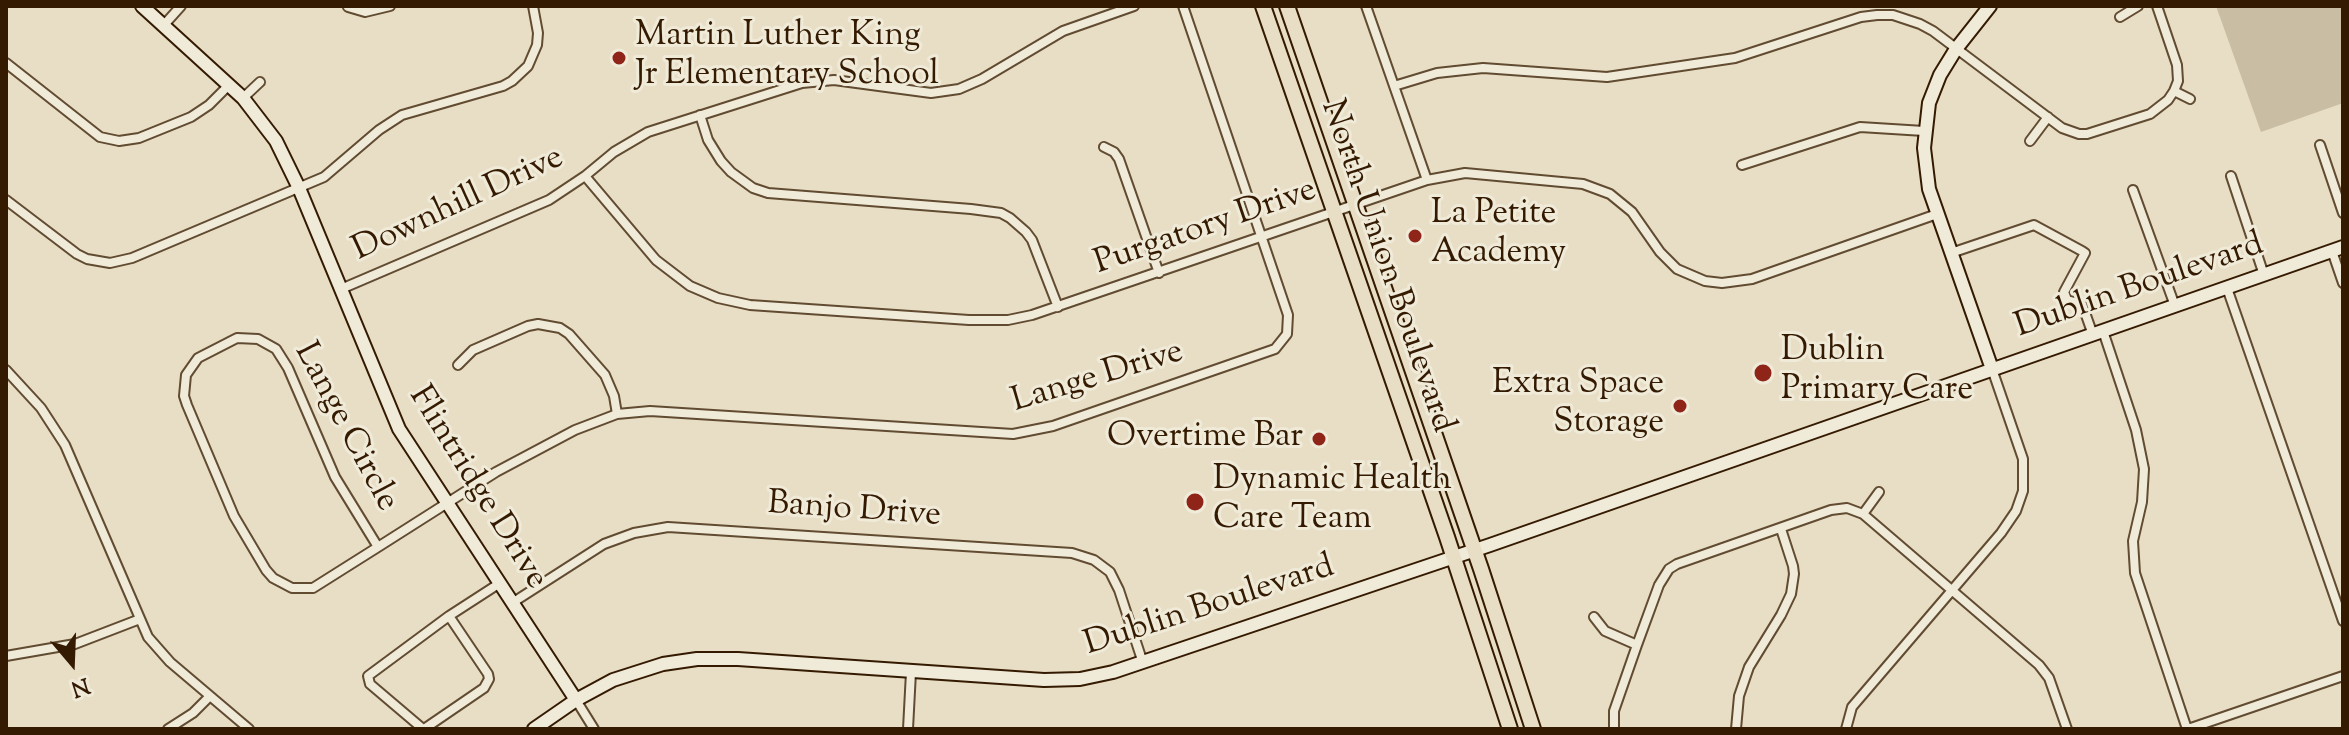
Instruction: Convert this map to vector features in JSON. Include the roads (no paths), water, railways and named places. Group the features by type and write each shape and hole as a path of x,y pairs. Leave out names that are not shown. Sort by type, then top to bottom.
{"main road":[{"name":"Flintridge Drive","path":"142,6 243,98 276,141 299,188 399,429 576,700"},
{"name":"North Union Boulevard","path":"1263,6 1454,557 1510,729"},
{"name":"North Union Boulevard","path":"1287,6 1533,729"},
{"path":"1990,6 1956,49 1934,88 1924,131 1926,175 1937,214 1992,369"},
{"name":"Dublin Boulevard","path":"534,729 576,700 629,673 697,659 738,659 1063,681 1096,676 1143,663 1454,557 2337,249"}],"street":[{"path":"163,26 181,6"},
{"path":"348,7 365,12 390,6"},
{"path":"6,200 87,259 110,263 132,258 314,183 402,115 503,86 528,66 537,45 533,6"},
{"name":"Downhill Drive","path":"341,289 538,206 639,137 700,115 789,85 812,81 834,80 931,93 959,89 982,79 1063,31 1134,6"},
{"name":"Lange Drive","path":"446,503 522,458 589,424 617,414 650,411 1013,434 1038,431 1275,349 1287,334 1288,315 1183,6"},
{"path":"1366,6 1427,180"},
{"path":"2120,17 2138,6"},
{"path":"1394,86 1437,73 1469,68 1595,78 1721,61 1861,17 1893,15 1920,24 2070,132 2087,134 2150,114 2174,91 2178,81 2177,65 2157,6"},
{"path":"6,63 100,137 119,141 139,138 191,117 209,105 229,85"},
{"path":"243,98 260,82"},
{"path":"2174,91 2190,99"},
{"path":"700,115 708,140 721,161 753,188 768,193 1001,213 1032,240 1058,307"},
{"path":"2030,141 2048,117"},
{"path":"1742,165 1860,127 1924,131"},
{"path":"2320,145 2343,213"},
{"path":"1104,147 1119,159 1159,273"},
{"name":"Purgatory Drive","path":"585,176 656,260 679,279 718,298 750,305 969,320 1008,320 1058,307 1427,180 1465,173 1583,184 1596,188 1610,194 1632,212 1660,252 1677,269 1705,281 1722,283 1752,279 1937,214"},
{"path":"2231,176 2264,275"},
{"path":"2133,190 2175,306"},
{"path":"1951,253 2034,225 2085,253 2064,292 2067,300 2082,304 2098,333 2136,430 2144,469 2142,502 2133,541 2135,573 2187,729 2343,676"},
{"path":"2337,249 2343,283"},
{"path":"2227,288 2343,621"},
{"path":"458,365 473,350 528,326 538,324 560,328 605,375 614,396 617,414"},
{"name":"Lange Circle","path":"378,547 335,477 288,368 276,349 258,339 237,338 198,358 186,375 184,396 187,405 234,516 273,578 292,588 313,588 378,547 446,503"},
{"path":"1846,729 1852,707 2010,521 2023,491 2023,459 1992,369"},
{"path":"6,370 41,408 65,445 154,647 249,729"},
{"path":"1863,514 1879,492"},
{"path":"1614,729 1614,711 1659,585 1669,569 1839,508 1847,508 1863,514 2045,671 2067,729"},
{"name":"Banjo Drive","path":"512,603 604,544 634,533 668,527 1072,553 1094,560 1110,572 1143,663"},
{"path":"1736,729 1739,696 1749,667 1791,594 1793,566 1781,529"},
{"path":"449,616 489,679 484,688 424,729 367,680 371,672 449,616 500,583"},
{"path":"1594,617 1605,631 1637,645"},
{"path":"6,656 75,644 140,619"},
{"path":"908,729 911,672"},
{"path":"168,729 193,713 210,696"},
{"name":"Flintridge Drive","path":"576,700 594,729"}],"place":[{"name":"Martin Luther King Jr Elementary School","path":"619,58"},
{"name":"La Petite Academy","path":"1415,236"},
{"name":"Dublin Primary Care","path":"1763,373"},
{"name":"Extra Space Storage","path":"1680,406"},
{"name":"Overtime Bar","path":"1319,439"},
{"name":"Dynamic Health Care Team","path":"1195,502"}]}
